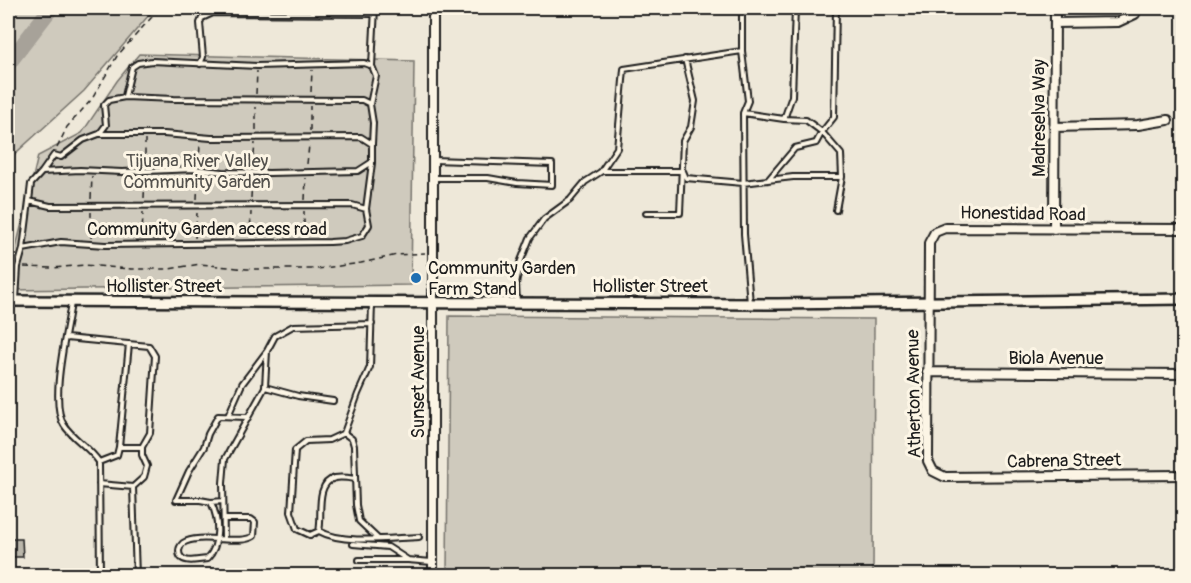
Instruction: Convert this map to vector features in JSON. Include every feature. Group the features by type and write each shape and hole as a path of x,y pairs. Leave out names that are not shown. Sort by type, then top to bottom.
{"street":[{"name":"Sunset Avenue","path":"433,8 433,576"},
{"name":"Madreselva Way","path":"1054,229 1055,8"},
{"path":"1055,23 1118,22 1135,14"},
{"path":"1054,127 1138,125 1168,120"},
{"name":"Honestidad Road","path":"928,301 929,243 935,232 945,228 1184,229"},
{"name":"Hollister Street","path":"12,301 750,303 1184,299"},
{"name":"Atherton Avenue","path":"928,301 928,461 933,471 945,477"},
{"name":"Biola Avenue","path":"927,372 1184,374"},
{"name":"Cabrena Street","path":"945,477 1184,475"}],"lane":[{"name":"Community Garden access road","path":"23,249 61,242 105,245 303,243 345,241 362,236 369,225 366,208 372,162 373,123 370,104 376,76 372,66 375,8"},
{"path":"742,8 742,51 748,101 743,113 744,234 750,303"},
{"path":"784,119 792,96 795,8"},
{"path":"768,181 795,148 816,143 834,117 836,8"},
{"path":"200,64 204,57 200,23 202,18 213,14 374,14"},
{"path":"517,302 516,284 520,263 530,238 544,219 570,200 585,182 602,171 617,147 624,69 742,51"},
{"path":"646,213 680,213 683,141 691,127 695,101 685,59"},
{"path":"124,97 132,68 138,63 162,61 257,66 364,63 372,66"},
{"path":"99,134 106,125 104,105 109,100 124,97 362,100 370,104"},
{"path":"743,113 806,120 822,132 841,154 842,177 836,210"},
{"path":"12,301 23,249 31,184 54,155 61,157 83,140 99,134 200,137 309,138 316,136 361,137 372,144"},
{"path":"433,160 552,164 552,185 517,183 488,178 481,180 433,178"},
{"path":"42,172 80,170 122,172 145,170 358,171 372,162"},
{"path":"602,171 683,171"},
{"path":"683,171 686,178 743,183 793,177 842,177"},
{"name":"Community Garden access road","path":"29,201 50,207 352,205 366,208"},
{"path":"66,576 72,572 100,575 99,462 63,424 57,394 71,302"},
{"path":"319,531 315,534 305,533 297,529 293,522 291,512 295,450 306,441 329,440 344,433 370,367 372,302"},
{"path":"228,416 242,384 267,351 275,336 293,326 372,324"},
{"path":"66,338 149,346 155,356 150,433 142,447 142,455 147,466 144,477 133,487 99,483"},
{"path":"99,462 117,455 129,344"},
{"path":"224,539 225,459 266,387 267,351"},
{"path":"266,387 298,396 333,401"},
{"path":"223,501 176,500 219,416 248,417"},
{"path":"344,433 352,439 354,446 359,521 377,538"},
{"path":"119,447 142,447"},
{"path":"319,531 322,497 326,485 334,478 355,478"},
{"path":"133,487 136,576"},
{"path":"211,502 216,512 217,539 215,548 207,559 186,561 181,558 178,552 183,543 194,540 217,539 250,539 255,536 255,522 251,519 224,519"},
{"path":"319,531 329,537 418,537"},
{"path":"353,544 388,547 408,560"},
{"path":"359,560 433,562"}],"path":[{"path":"54,155 67,127 92,99 117,56 160,8"},
{"path":"250,244 257,66"},
{"path":"303,243 313,66"},
{"path":"142,244 146,134"},
{"path":"195,245 200,137"},
{"path":"18,267 52,268 85,265 131,269 169,269 200,264 257,269 317,269 397,255 432,253"}],"green space":[{"path":"8,8 155,8 84,91 8,160"},
{"name":"Tijuana River Valley Community Garden","path":"139,54 414,61 411,285 8,290 8,281 38,156 82,133 117,81"},
{"path":"449,316 874,319 873,575 447,575"}],"building":[{"path":"8,539 22,539 23,557 8,557"}],"waterway":[{"path":"8,64 51,8"}],"place":[{"name":"Community Garden Farm Stand","path":"416,278"}]}
